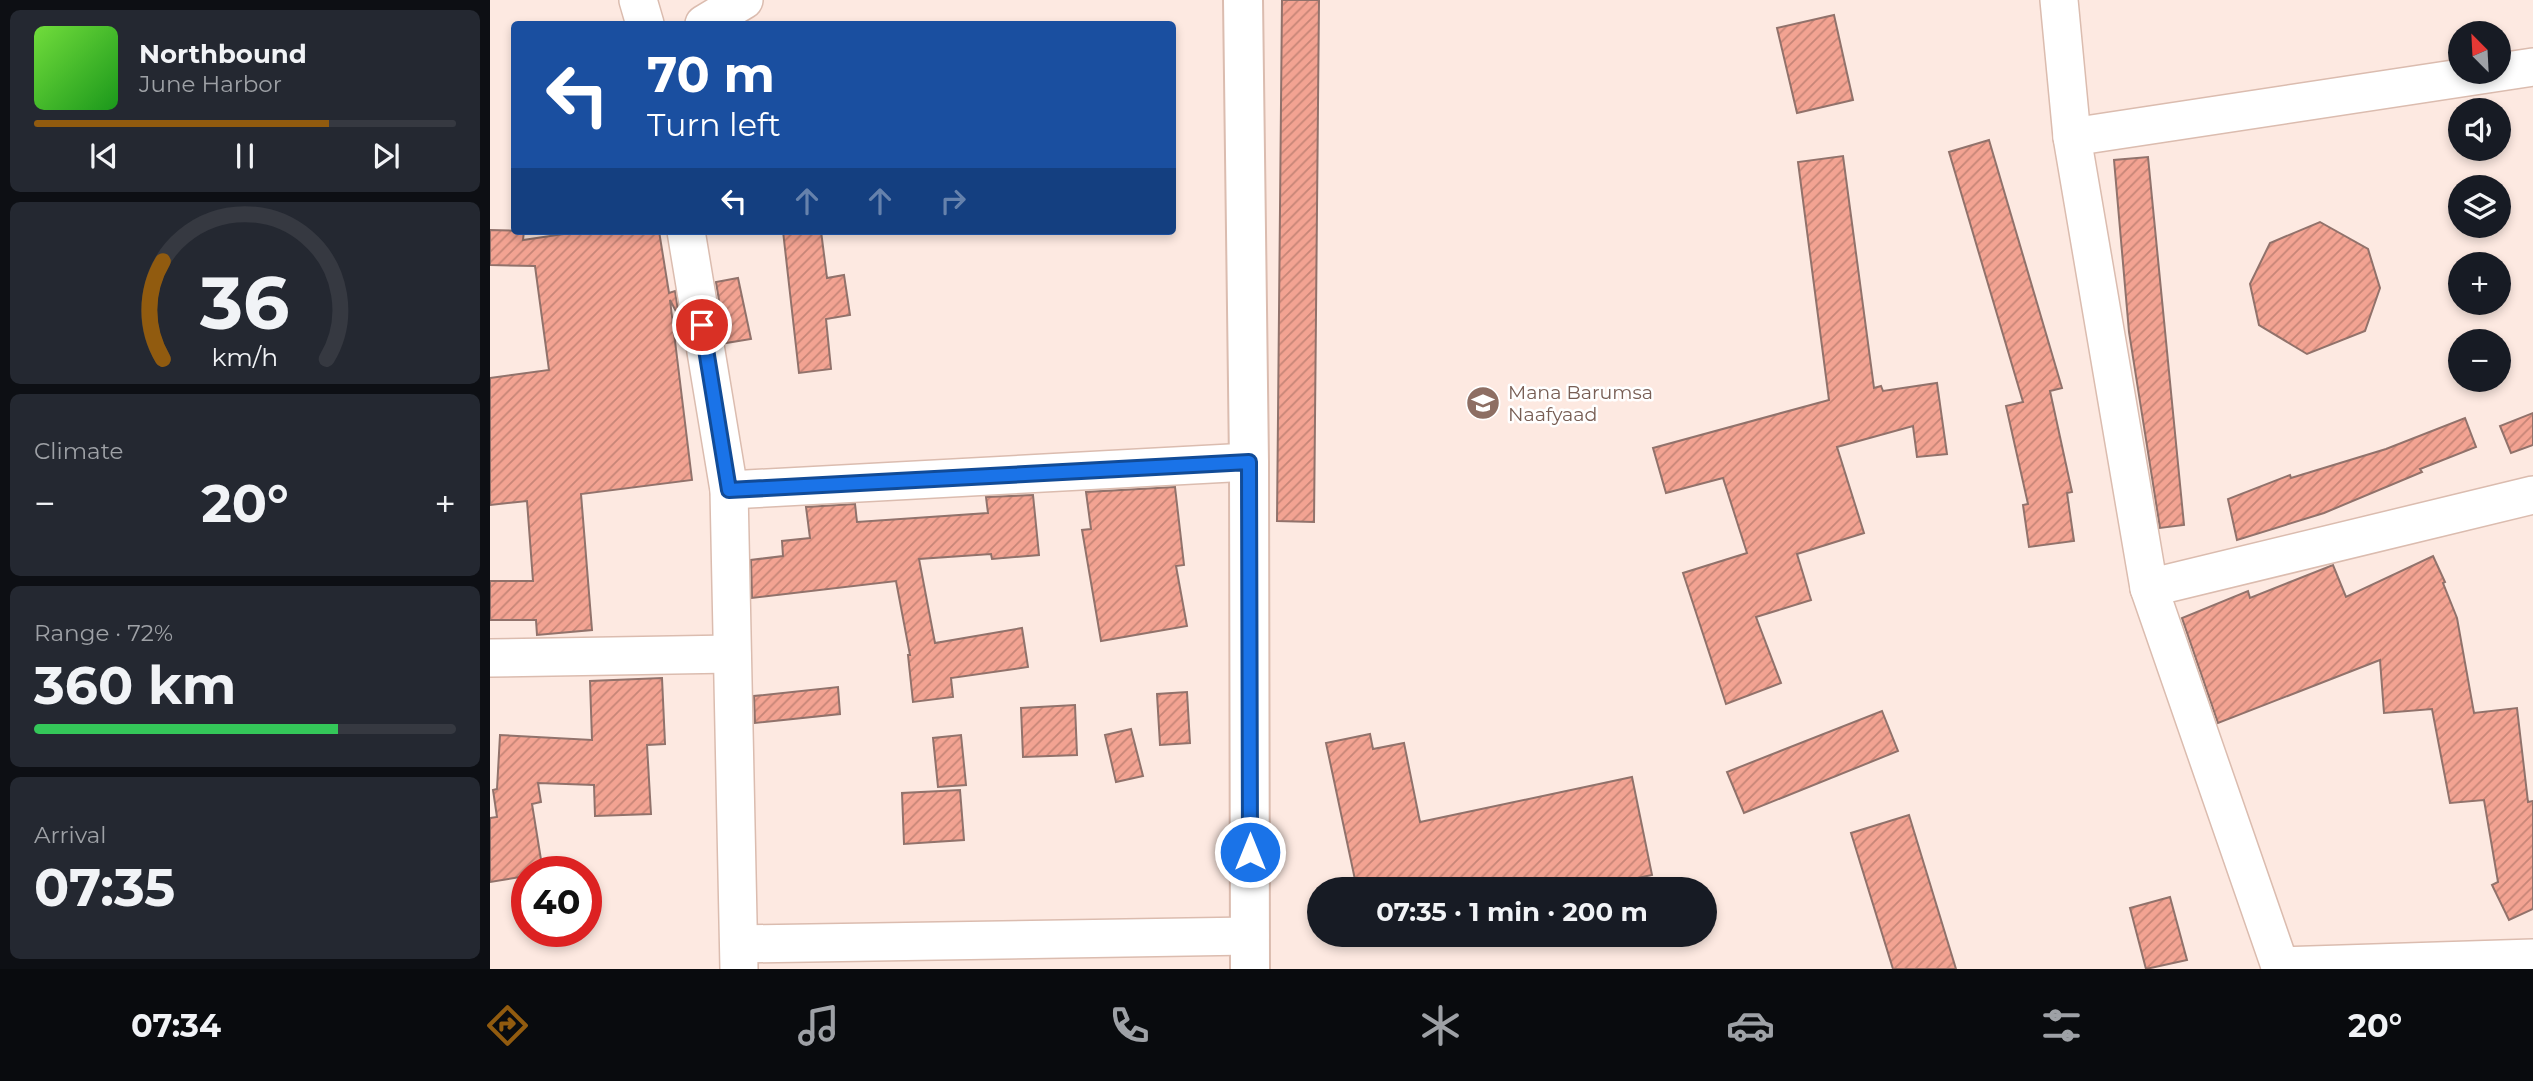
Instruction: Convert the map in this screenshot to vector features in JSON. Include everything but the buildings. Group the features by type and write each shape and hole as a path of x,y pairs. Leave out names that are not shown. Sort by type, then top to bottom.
{"street":[{"path":"638,0 644,21"},
{"path":"709,21 744,0"},
{"path":"687,235 729,490 739,956 1250,953 1249,462 1243,0"},
{"path":"2059,0 2072,137 2150,588 2281,967 2533,958"},
{"path":"2072,137 2533,67"},
{"path":"729,490 1249,462"},
{"path":"2150,588 2533,495"},
{"path":"490,658 732,654"}],"place":[{"name":"Mana Barumsa Naafyaad","path":"1483,403"}],"route":[{"path":"702,325 729,490 1249,462 1250,852"}]}
